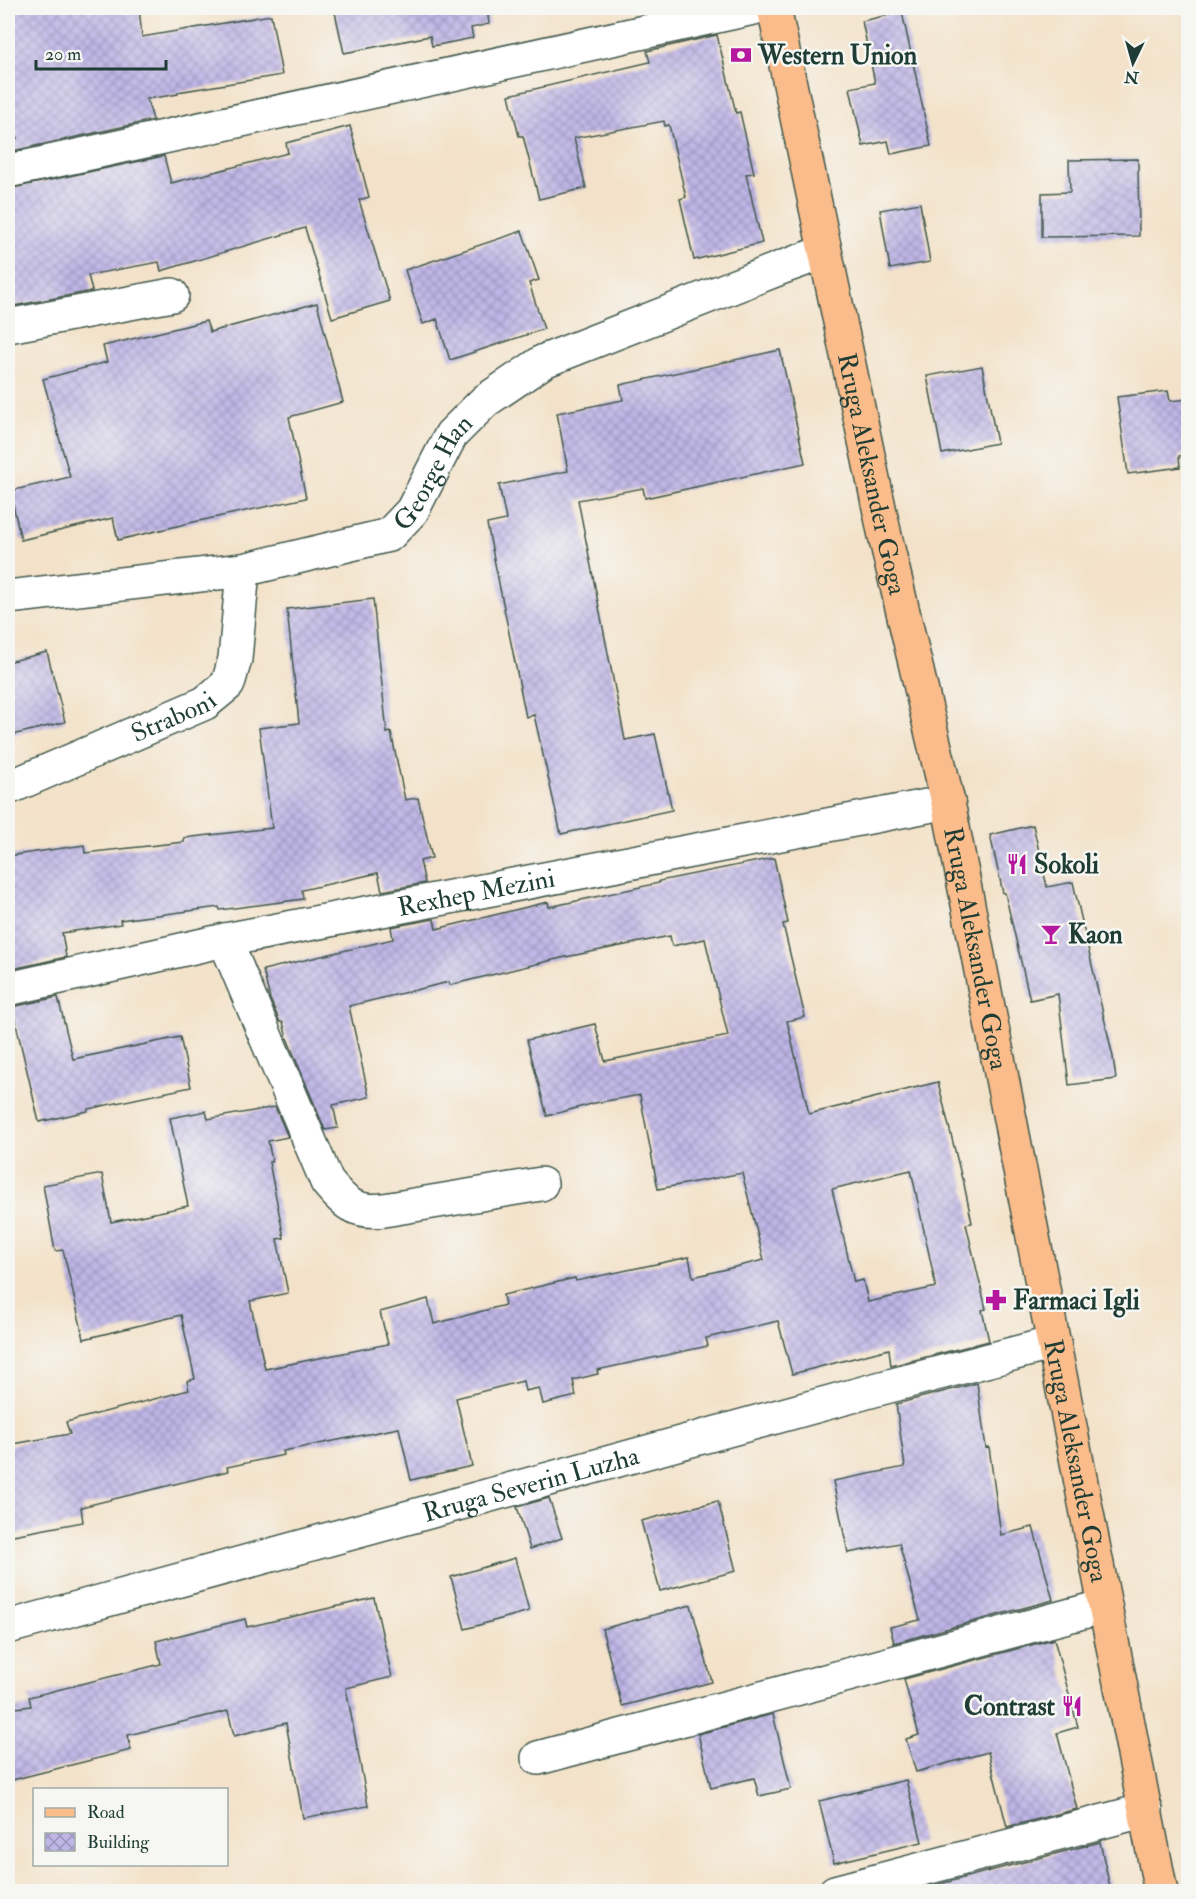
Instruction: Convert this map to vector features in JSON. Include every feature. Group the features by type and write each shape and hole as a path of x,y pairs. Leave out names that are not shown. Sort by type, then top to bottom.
{"main road":[{"name":"Rruga Aleksander Goga","path":"774,8 885,536 948,802 1161,1892"}],"street":[{"path":"8,171 754,8"},
{"name":"George Han","path":"8,597 243,570 389,535 412,511 451,435 485,401 544,361 825,252"},
{"path":"8,326 172,296"},
{"name":"Straboni","path":"8,788 205,702 228,684 235,659 243,570"},
{"name":"Rexhep Mezini","path":"8,989 225,940 948,802"},
{"path":"225,940 327,1182 344,1202 368,1212 541,1184"},
{"name":"Rruga Severin Luzha","path":"8,1627 874,1390 1054,1343"},
{"path":"538,1758 1105,1606"},
{"path":"835,1892 1146,1810"}],"building":[{"path":"8,8 139,8 142,37 271,15 282,75 147,99 153,120 8,152 8,139 17,138 8,87"},
{"path":"334,8 487,8 489,24 471,28 473,38 432,46 430,36 344,53"},
{"path":"902,12 931,146 891,154 888,141 863,146 850,88 875,83 862,21"},
{"path":"717,35 736,113 740,112 754,173 746,174 762,243 694,260 680,199 686,197 669,125 665,126 664,121 574,138 586,188 539,199 523,136 519,136 509,95 650,62 647,51"},
{"path":"350,126 369,197 359,200 390,301 332,318 305,228 161,271 159,262 88,275 92,291 8,307 8,189 164,156 171,183 288,153 286,143"},
{"path":"1138,159 1139,236 1042,237 1042,193 1070,192 1069,160"},
{"path":"920,203 930,262 890,269 880,210"},
{"path":"522,231 539,280 529,283 544,329 450,360 437,319 423,324 405,270"},
{"path":"317,303 343,402 289,417 306,498 118,540 113,518 21,540 10,491 70,477 43,379 107,362 103,346 206,321 210,332"},
{"path":"780,350 805,463 645,498 643,488 578,500 625,740 655,734 672,810 561,834 534,715 526,717 487,524 506,520 499,485 568,471 557,413 623,400 620,385"},
{"path":"982,366 997,443 942,454 927,376"},
{"path":"1168,391 1170,401 1188,399 1188,454 1179,456 1180,467 1128,474 1117,397"},
{"path":"373,599 387,733 391,732 405,800 418,798 432,858 420,861 425,883 382,891 378,873 302,890 303,899 120,920 121,924 62,933 66,957 8,970 8,856 84,845 85,853 184,842 184,838 272,828 259,728 299,723 287,609"},
{"path":"47,652 65,722 8,736 8,662"},
{"path":"1033,825 1047,887 1073,882 1116,1079 1069,1085 1058,994 1030,1000 990,835"},
{"path":"774,858 788,923 783,924 805,1017 787,1021 809,1114 938,1082 972,1223 966,1224 986,1309 982,1310 989,1341 891,1366 889,1349 792,1374 778,1321 706,1338 708,1346 597,1370 598,1374 573,1380 576,1396 543,1404 539,1388 525,1391 523,1381 456,1398 472,1466 411,1480 399,1428 283,1451 284,1455 227,1467 228,1471 81,1507 83,1522 8,1536 8,1445 70,1434 66,1422 189,1390 187,1381 195,1379 181,1315 84,1339 63,1250 55,1251 43,1185 102,1174 111,1222 188,1206 170,1118 206,1111 208,1119 275,1107 288,1137 268,1141 272,1161 269,1162 284,1238 277,1239 288,1293 250,1301 265,1369 388,1344 380,1312 428,1299 434,1324 505,1305 503,1295 575,1278 576,1281 689,1257 693,1277 764,1260 742,1173 658,1189 640,1095 595,1103 547,1116 527,1040 595,1024 605,1061 728,1036 705,939 672,946 670,936 561,958 450,985 449,982 349,1006 369,1097 333,1105 338,1128 325,1130 287,1038 283,1022 280,1022 270,999 263,970 393,939 391,927 434,919 436,929 548,902 549,907 659,883 659,881","holes":["911,1170 936,1287 868,1302 863,1280 854,1282 832,1189"]},
{"path":"58,997 73,1059 180,1037 191,1087 39,1122 12,1007"},
{"path":"977,1383 986,1448 989,1447 1001,1535 1033,1527 1053,1600 894,1643 890,1627 920,1620 899,1543 848,1553 833,1481 905,1467 896,1404"},
{"path":"549,1498 562,1538 530,1549 517,1507"},
{"path":"718,1501 736,1571 660,1591 641,1521"},
{"path":"515,1558 529,1611 465,1629 451,1577"},
{"path":"374,1598 392,1677 346,1688 368,1806 303,1818 286,1723 234,1736 228,1711 128,1735 131,1750 8,1781 8,1709 31,1706 29,1697 161,1664 156,1641 245,1619 247,1627"},
{"path":"691,1605 712,1682 622,1706 602,1629"},
{"path":"1054,1639 1078,1727 1057,1733 1077,1809 1007,1827 988,1752 916,1772 906,1739 919,1735 904,1679"},
{"path":"773,1714 791,1789 759,1796 754,1778 711,1788 698,1734"},
{"path":"906,1780 922,1842 834,1863 819,1801"},
{"path":"1100,1842 1111,1892 926,1892 925,1888"}],"place":[{"name":"Western Union","path":"741,55"},
{"name":"Sokoli","path":"1017,864"},
{"name":"Kaon","path":"1051,934"},
{"name":"Farmaci Igli","path":"996,1300"},
{"name":"Contrast","path":"1072,1706"}]}
